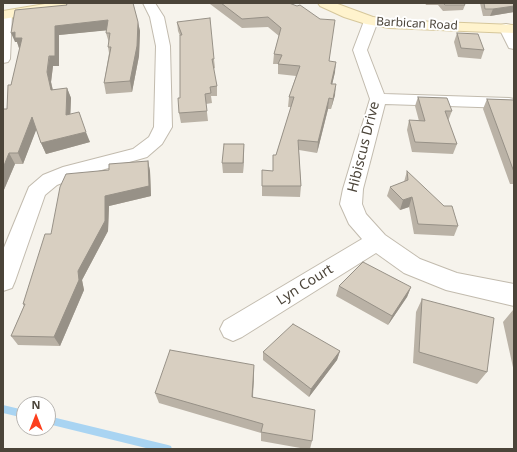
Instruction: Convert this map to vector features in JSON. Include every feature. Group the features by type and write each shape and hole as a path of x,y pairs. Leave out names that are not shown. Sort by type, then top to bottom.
{"main road":[{"path":"4,13 41,3"},
{"path":"4,13 73,3"},
{"name":"Barbican Road","path":"324,3 349,14 371,21 390,24 511,26"},
{"name":"Barbican Road","path":"346,3 373,13 511,26"}],"street":[{"path":"3,281 36,192 50,180 70,172 140,153 156,140 163,127 163,46 157,17 149,3"},
{"path":"3,59 4,13"},
{"name":"Hibiscus Drive","path":"371,21 360,50 378,99 353,189 351,204 357,218 376,240 412,266 455,283 514,295"},
{"path":"511,26 514,45"},
{"path":"378,99 509,103"},
{"name":"Lyn Court","path":"233,329 376,240"}],"building":[{"path":"66,3 133,3 138,22 137,46 130,81 104,83 111,47 108,47 110,33 106,33 108,20 55,26 55,56 49,56 47,72 51,90 67,88 66,115 79,112 86,132 41,143 32,117 18,153 9,153 3,168 3,109 7,109 8,85 11,85 22,38 15,38 15,32 11,33 15,10 67,5"},
{"path":"221,3 289,3 297,6 300,5 320,19 335,20 329,61 336,62 331,84 336,84 333,99 329,98 318,142 298,140 301,186 262,186 262,170 273,171 273,155 276,155 294,97 289,97 300,66 278,64 282,55 274,54 281,28 268,17 242,19"},
{"path":"443,3 464,3 465,5 445,5"},
{"path":"484,3 514,3 514,6 485,9"},
{"path":"210,18 214,59 212,59 217,86 210,87 211,93 205,94 207,111 179,113 180,35 182,35 177,22"},
{"path":"457,33 478,34 484,50 461,48"},
{"path":"418,97 447,98 452,111 445,111 457,144 415,142 409,120 425,121"},
{"path":"487,99 514,100 514,172"},
{"path":"224,144 244,144 243,163 222,163"},
{"path":"148,161 149,186 105,196 105,221 78,271 79,280 54,337 11,336 25,304 23,304 45,234 51,234 60,187 66,174 109,170 109,164"},
{"path":"407,171 444,206 452,206 458,226 418,224 412,197 403,200 390,187 408,180"},
{"path":"363,262 411,287 392,316 339,286"},
{"path":"422,299 494,318 487,372 419,352"},
{"path":"293,324 340,351 311,389 263,352"},
{"path":"170,350 254,365 252,397 315,410 312,441 261,432 263,424 155,393"}],"waterway":[{"path":"3,409 16,412"},
{"path":"56,422 168,449"}]}
